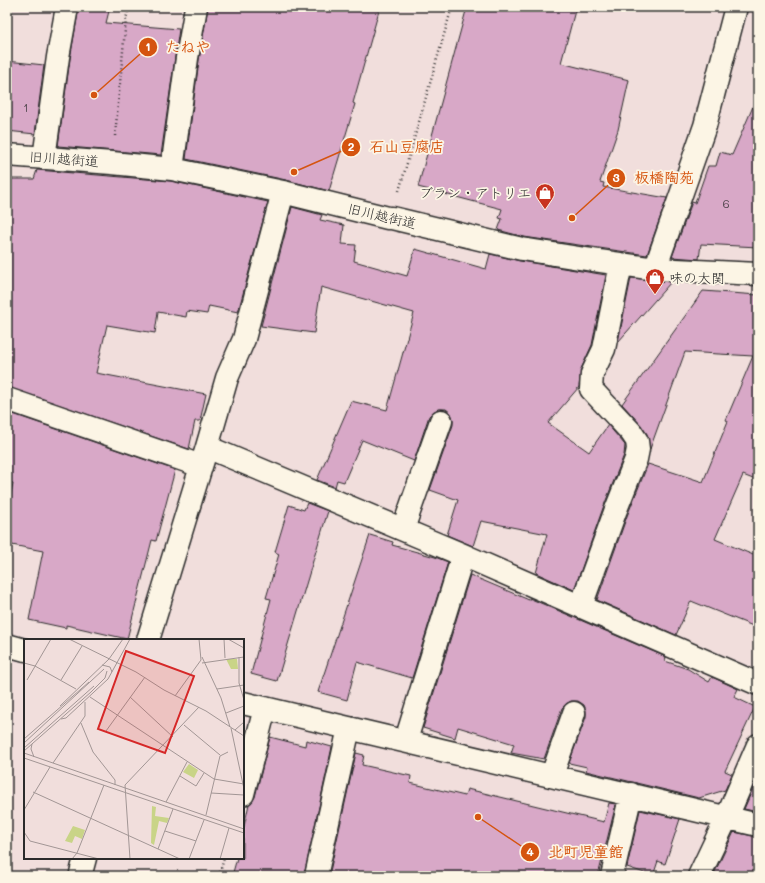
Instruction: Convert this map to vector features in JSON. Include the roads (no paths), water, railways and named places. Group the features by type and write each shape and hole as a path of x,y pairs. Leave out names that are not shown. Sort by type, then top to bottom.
{"street":[{"path":"44,158 58,58 67,7"},
{"path":"172,169 187,58 196,7"},
{"path":"655,269 706,126 736,7"},
{"name":"旧川越街道","path":"7,155 172,169 283,192 522,249 655,269 758,274"},
{"path":"148,639 227,378 244,339 283,192"},
{"path":"581,606 614,512 636,459 638,449 636,441 630,432 591,389 592,374 604,349 621,264"},
{"path":"7,399 204,456 403,529 758,684"},
{"path":"403,529 441,421"},
{"path":"406,740 463,554"},
{"path":"7,645 24,650"},
{"path":"244,703 406,740 758,825"},
{"path":"244,790 265,708"},
{"path":"552,775 574,713"},
{"path":"316,876 350,728"},
{"path":"699,876 727,817 758,745"},
{"path":"612,876 631,794"}],"place":[{"name":"たねや","path":"94,95"},
{"name":"石山豆腐店","path":"294,172"},
{"name":"ブラン・アトリエ","path":"545,210"},
{"name":"板橋陶苑","path":"572,218"},
{"name":"味の大関","path":"655,295"},
{"name":"北町児童館","path":"478,817"}]}
